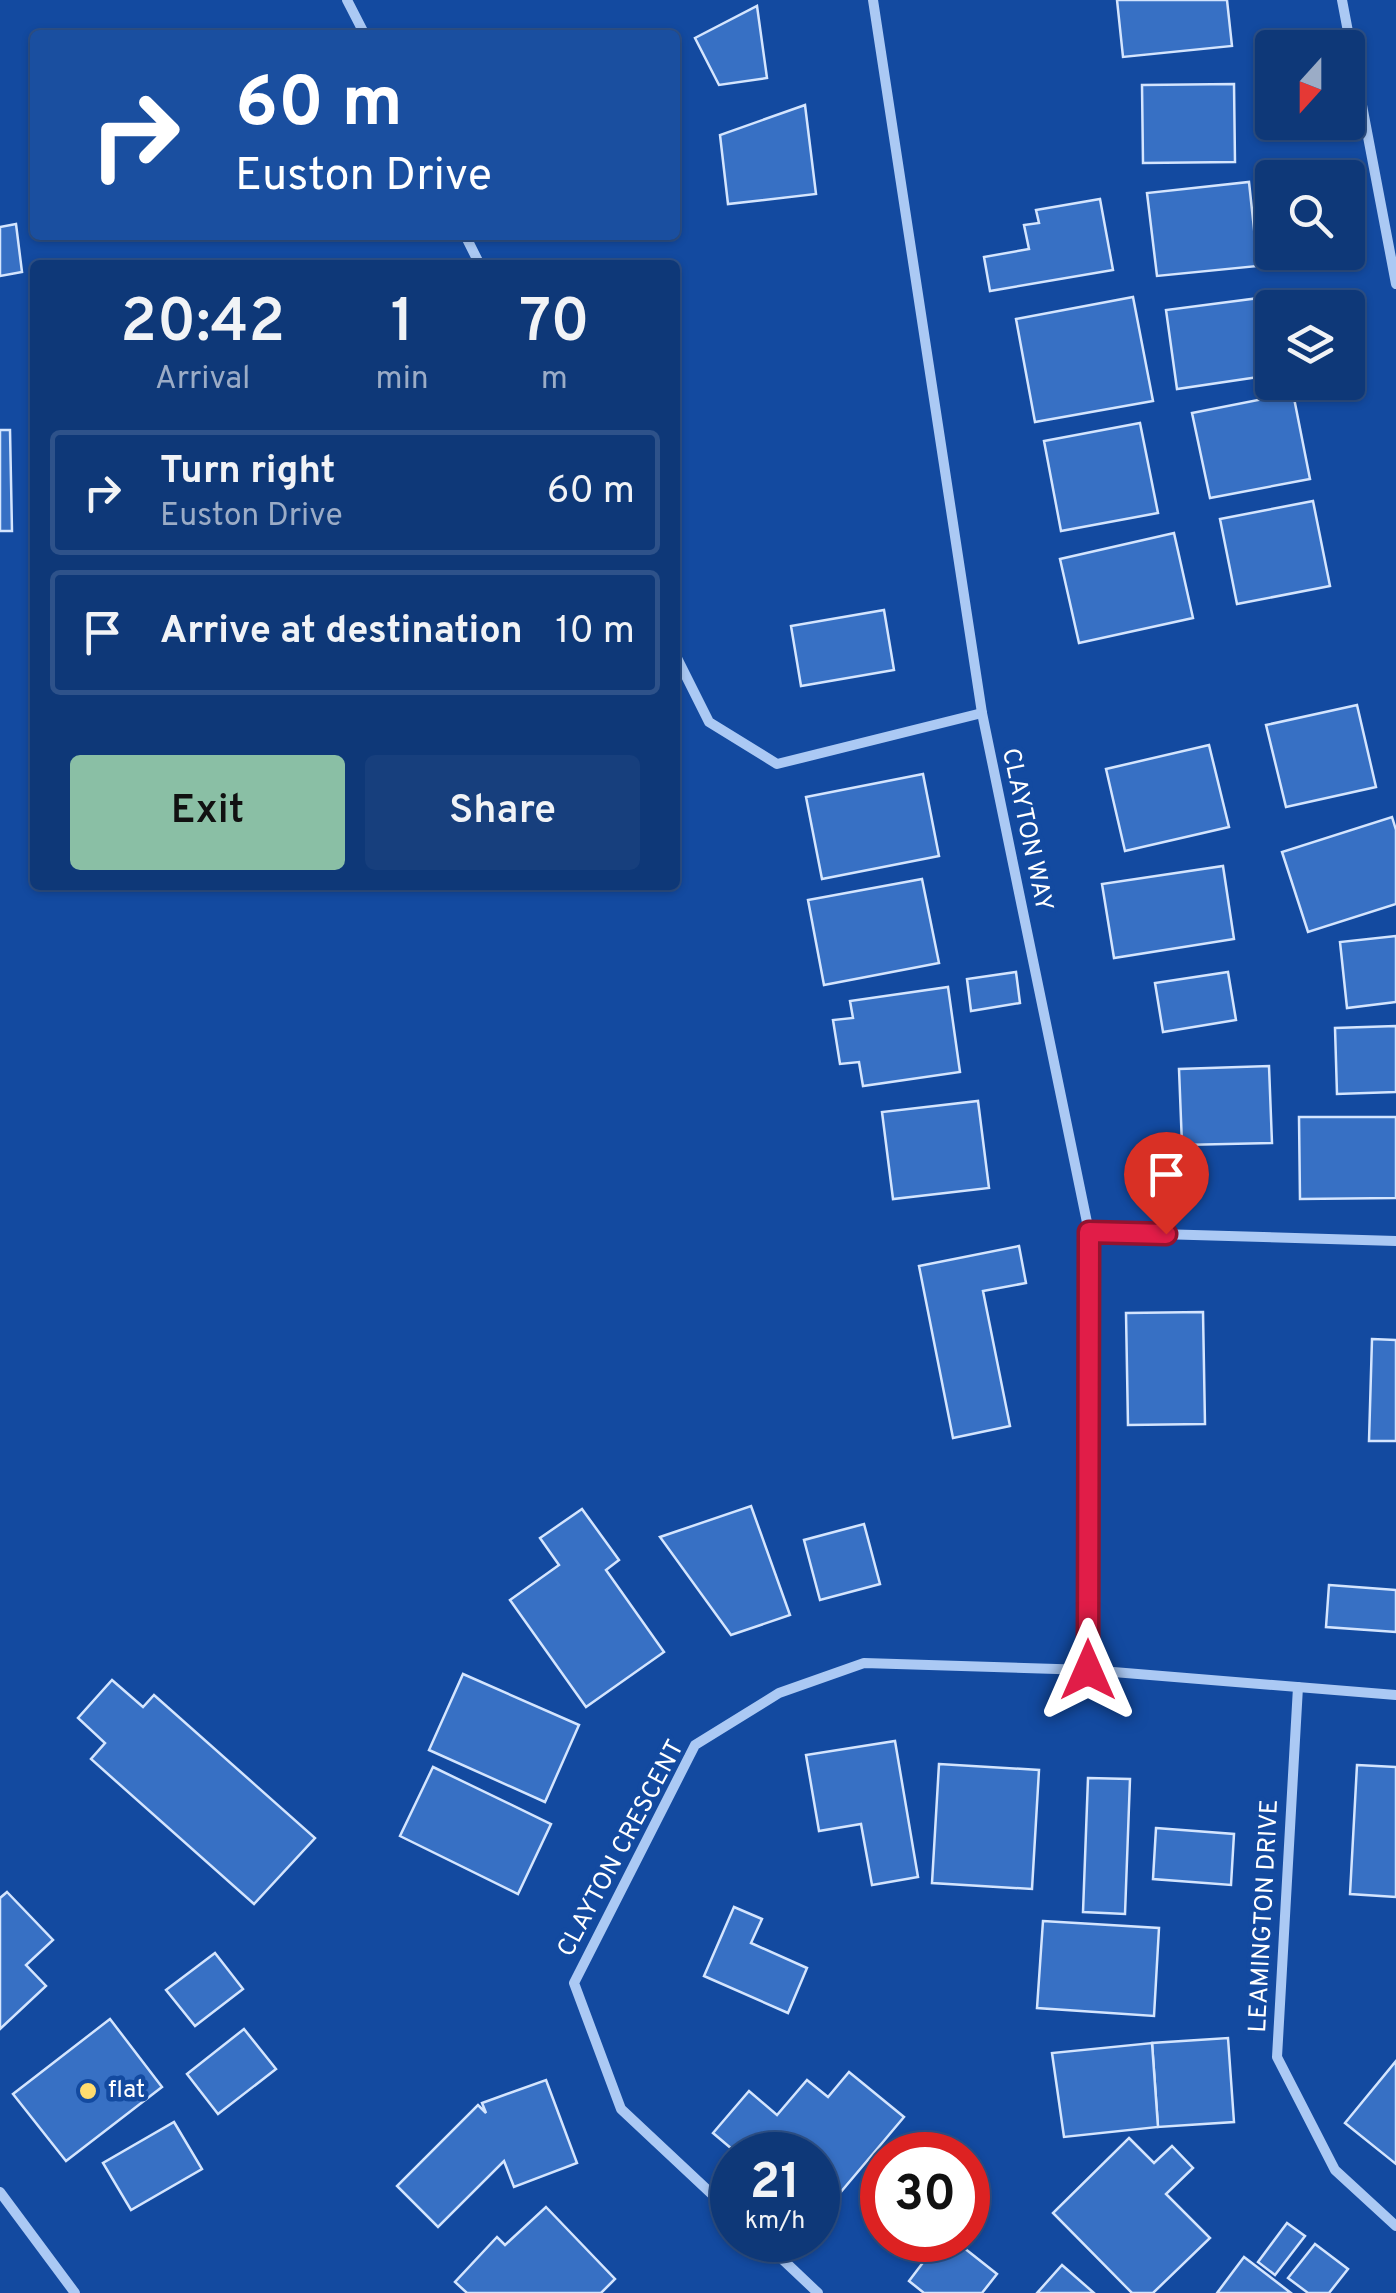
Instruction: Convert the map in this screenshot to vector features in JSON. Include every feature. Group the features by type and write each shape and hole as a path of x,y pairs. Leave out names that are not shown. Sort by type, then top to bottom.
{"street":[{"path":"347,0 362,30"},
{"name":"CLAYTON WAY","path":"872,0 982,713 1089,1232 1088,1670"},
{"path":"1342,0 1396,284"},
{"path":"680,664 709,722 777,764 982,713"},
{"path":"1089,1232 1396,1241"},
{"name":"CLAYTON CRESCENT","path":"710,2192 621,2108 574,1984 695,1744 779,1693 864,1663 1088,1670 1396,1696"},
{"name":"LEAMINGTON DRIVE","path":"1298,1687 1277,2057 1335,2170 1396,2226"},
{"path":"0,2192 75,2293"},
{"path":"785,2262 818,2293"}],"building":[{"path":"1117,0 1227,0 1232,46 1123,57"},
{"path":"757,6 767,78 719,85 695,38"},
{"path":"1234,84 1235,162 1143,163 1142,85"},
{"path":"805,105 816,194 728,204 720,135"},
{"path":"1249,182 1255,266 1157,276 1147,193"},
{"path":"1100,199 1113,270 990,291 984,257 1029,249 1024,225 1039,223 1036,210"},
{"path":"16,224 22,272 0,276 0,227"},
{"path":"1133,297 1153,401 1035,422 1016,319"},
{"path":"1255,299 1255,378 1177,389 1166,310"},
{"path":"1258,400 1294,400 1310,479 1210,498 1192,413"},
{"path":"1140,423 1158,513 1061,531 1044,441"},
{"path":"0,430 10,430 12,531 0,531"},
{"path":"1313,501 1330,586 1237,604 1220,519"},
{"path":"1174,533 1193,618 1079,643 1060,559"},
{"path":"884,610 894,670 801,686 791,626"},
{"path":"1357,705 1376,787 1286,807 1266,725"},
{"path":"1209,745 1229,827 1125,851 1106,769"},
{"path":"923,774 939,856 822,879 806,797"},
{"path":"1392,817 1396,830 1396,904 1308,932 1282,852"},
{"path":"1223,866 1234,939 1114,958 1102,884"},
{"path":"922,879 939,963 824,985 808,900"},
{"path":"1396,936 1396,1002 1347,1008 1340,942"},
{"path":"1016,972 1020,1003 971,1011 967,979"},
{"path":"1228,972 1236,1020 1163,1032 1155,983"},
{"path":"948,987 960,1072 863,1086 859,1062 840,1064 833,1020 853,1018 850,1001"},
{"path":"1396,1026 1396,1092 1337,1094 1335,1028"},
{"path":"1269,1066 1272,1143 1182,1145 1179,1069"},
{"path":"978,1101 989,1188 893,1199 882,1112"},
{"path":"1299,1117 1396,1117 1396,1198 1300,1199"},
{"path":"1019,1246 1026,1283 983,1291 1010,1426 953,1438 919,1266"},
{"path":"1203,1312 1205,1424 1128,1425 1126,1313"},
{"path":"1372,1339 1396,1340 1396,1441 1369,1441"},
{"path":"751,1506 790,1615 731,1635 660,1537"},
{"path":"582,1509 619,1560 606,1570 664,1652 586,1707 510,1600 559,1565 540,1538"},
{"path":"864,1524 880,1584 820,1600 804,1540"},
{"path":"1329,1585 1396,1590 1396,1632 1326,1627"},
{"path":"463,1674 579,1725 545,1802 429,1750"},
{"path":"112,1680 143,1707 154,1695 315,1838 254,1904 91,1759 105,1743 78,1718"},
{"path":"895,1741 918,1877 872,1885 861,1824 819,1831 806,1755"},
{"path":"939,1764 1039,1770 1032,1889 932,1883"},
{"path":"1357,1765 1396,1767 1396,1897 1350,1894"},
{"path":"433,1767 551,1824 518,1894 400,1836"},
{"path":"1088,1778 1130,1779 1125,1914 1083,1912"},
{"path":"1156,1828 1234,1834 1231,1885 1153,1879"},
{"path":"7,1892 53,1940 26,1965 46,1986 0,2029 0,1898"},
{"path":"734,1907 762,1919 751,1943 807,1968 788,2013 704,1976"},
{"path":"1043,1921 1159,1928 1154,2016 1037,2008"},
{"path":"215,1953 243,1989 195,2026 166,1990"},
{"name":"flat","path":"110,2019 162,2087 66,2161 13,2094"},
{"path":"244,2029 276,2069 218,2114 187,2074"},
{"path":"1228,2038 1234,2122 1158,2127 1152,2043"},
{"path":"1152,2043 1158,2127 1064,2137 1052,2053"},
{"path":"1396,2061 1396,2164 1345,2123"},
{"path":"849,2072 904,2117 891,2132 860,2132 860,2169 840,2193 840,2132 714,2132 749,2091 777,2115 807,2080 828,2097"},
{"path":"546,2080 577,2163 514,2187 504,2161 438,2227 397,2186 478,2105 486,2113 482,2103"},
{"path":"174,2122 202,2169 131,2210 103,2163"},
{"path":"1129,2138 1154,2163 1172,2146 1193,2168 1166,2194 1210,2238 1153,2293 1132,2293 1053,2213"},
{"path":"546,2207 615,2279 601,2293 467,2293 455,2282 497,2237 505,2245"},
{"path":"1287,2223 1305,2236 1275,2275 1258,2262"},
{"path":"1315,2244 1348,2269 1329,2293 1308,2293 1288,2278"},
{"path":"1244,2257 1291,2293 1217,2293"},
{"path":"923,2262 982,2262 997,2274 982,2293 924,2293 909,2281"},
{"path":"1062,2265 1094,2293 1037,2293"}],"place":[{"name":"flat","path":"88,2091"}],"route":[{"path":"1088,1670 1089,1232 1166,1234"}]}
